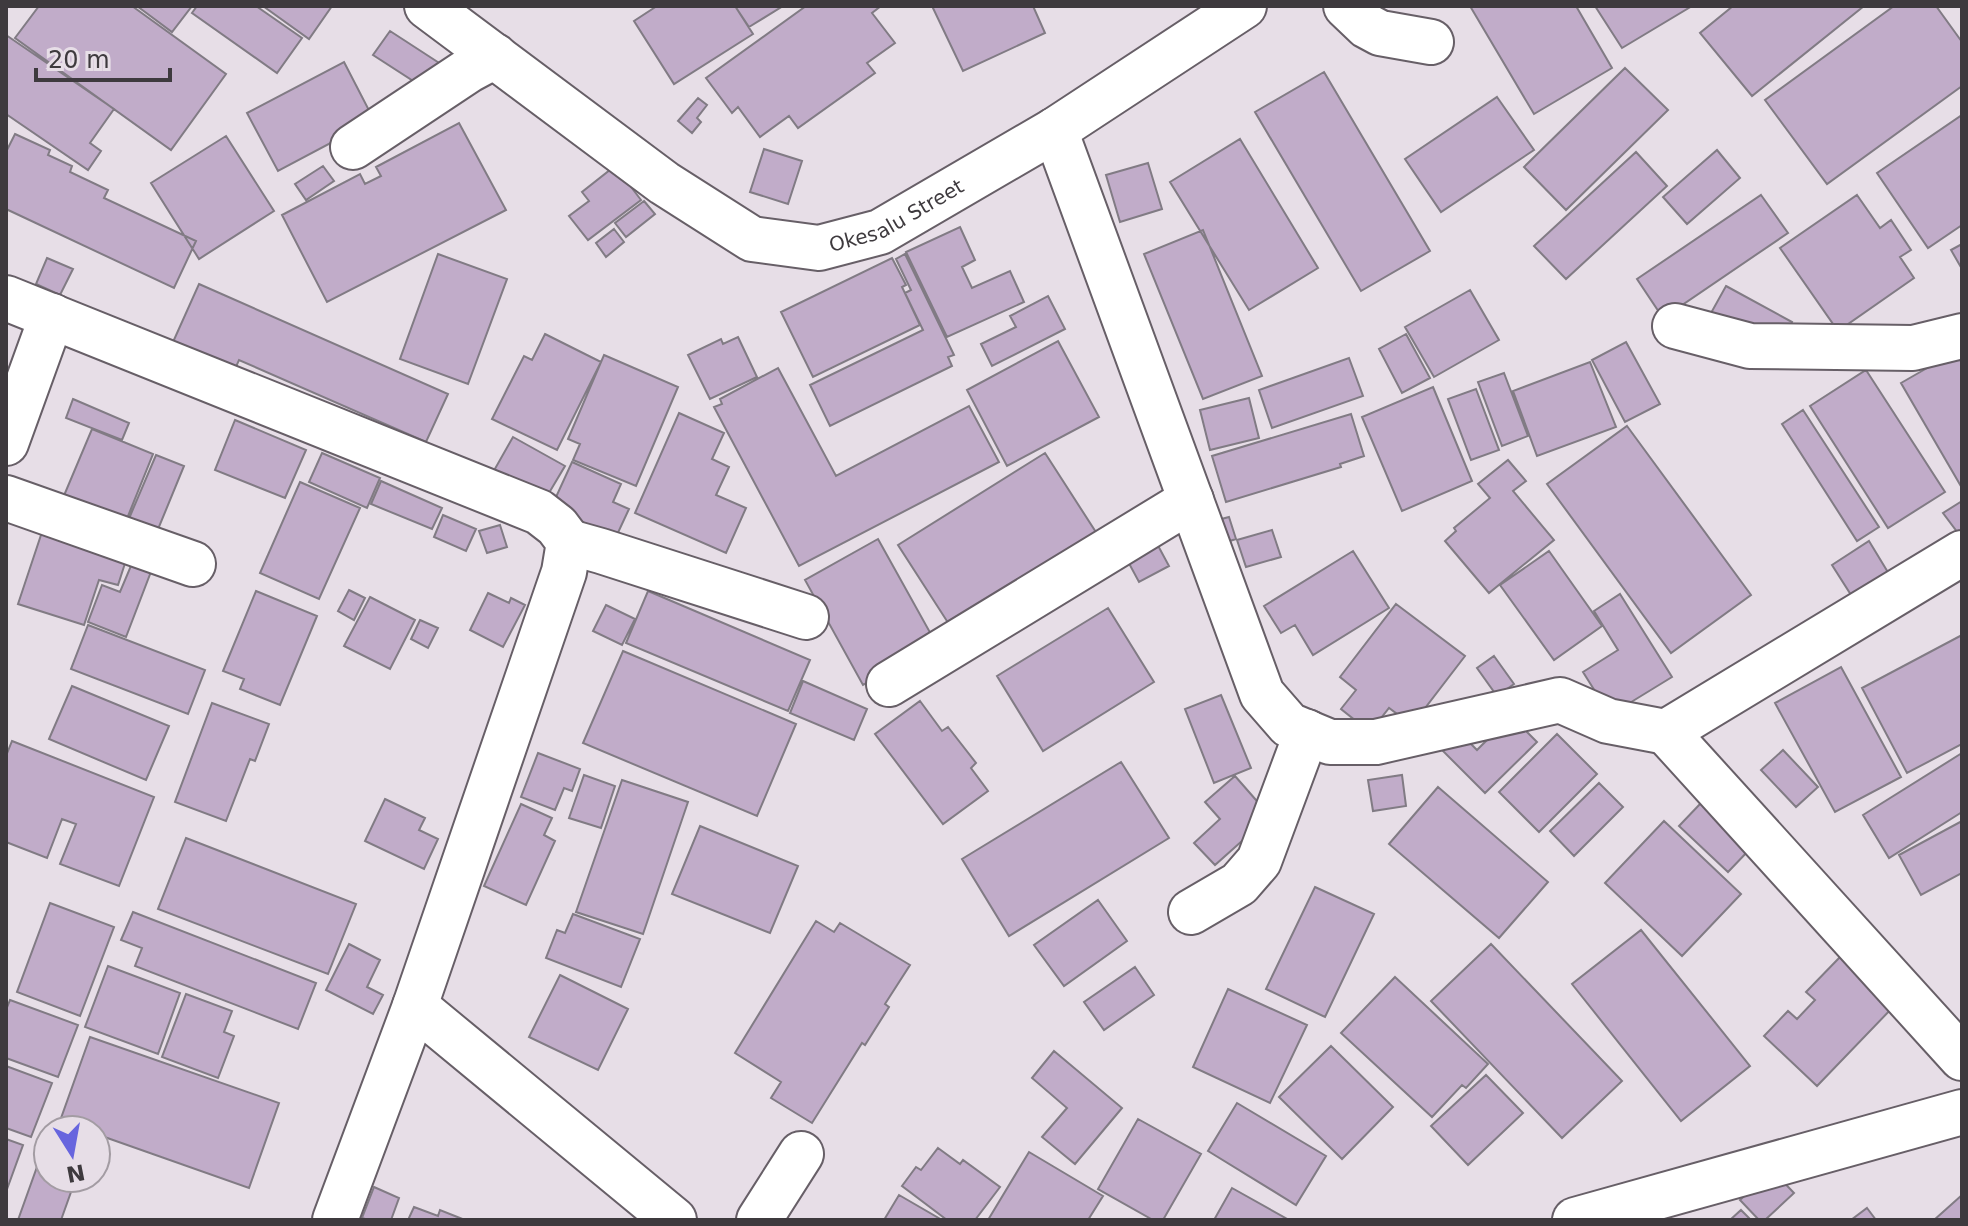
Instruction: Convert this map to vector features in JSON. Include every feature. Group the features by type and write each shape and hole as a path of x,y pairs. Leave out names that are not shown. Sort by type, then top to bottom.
{"street":[{"name":"Okesalu Street","path":"427,6 664,183 752,239 819,248 880,232 1055,130 1244,6"},
{"path":"1346,6 1367,26 1380,33 1431,42"},
{"path":"353,147 495,56"},
{"path":"1055,130 1262,694 1289,725 1330,742 1376,742 1560,700 1608,721 1666,732 1962,1058"},
{"path":"6,298 539,512 557,526 569,542 806,617"},
{"path":"6,443 52,316"},
{"path":"1675,326 1750,346 1913,348 1962,336"},
{"path":"6,498 193,564"},
{"path":"889,684 1191,500"},
{"path":"335,1220 415,1006 564,572 569,542"},
{"path":"1666,732 1962,553"},
{"path":"1191,912 1239,884 1259,861 1307,732"},
{"path":"415,1006 674,1220"},
{"path":"1575,1220 1962,1112"},
{"path":"759,1220 801,1154"}],"building":[{"path":"39,6 132,6 226,74 171,150 15,38"},
{"path":"137,6 192,6 172,32"},
{"path":"197,6 256,6 302,38 277,73 192,13"},
{"path":"263,6 332,6 309,39"},
{"path":"657,6 735,6 753,34 674,84 634,21"},
{"path":"735,6 783,6 749,27"},
{"path":"806,6 881,6 872,13 895,43 867,63 875,73 798,128 789,116 760,137 738,107 732,113 706,78"},
{"path":"932,6 1033,6 1045,33 963,71"},
{"path":"1470,6 1576,6 1612,68 1534,114"},
{"path":"1595,6 1692,6 1622,48"},
{"path":"1733,6 1864,6 1752,96 1700,33"},
{"path":"1894,6 1936,6 1962,42 1962,86 1827,184 1765,100"},
{"path":"390,31 450,70 435,95 373,55"},
{"path":"6,35 114,109 90,143 101,151 88,170 6,114"},
{"path":"344,62 374,120 278,171 247,113"},
{"path":"1625,68 1668,110 1566,210 1524,167"},
{"path":"1324,72 1430,251 1361,291 1255,112"},
{"path":"1497,97 1534,150 1441,212 1405,159"},
{"path":"698,98 707,105 697,118 701,122 692,133 678,121"},
{"path":"1962,115 1962,225 1928,248 1877,173"},
{"path":"459,123 506,210 327,302 282,215 360,174 365,184 381,176 376,167"},
{"path":"15,134 50,150 48,155 72,166 70,172 108,190 104,198 196,241 174,288 6,209 6,152"},
{"path":"226,136 274,211 199,259 151,183"},
{"path":"1240,139 1318,268 1249,310 1170,182"},
{"path":"764,149 802,161 788,204 750,192"},
{"path":"1717,150 1740,178 1687,224 1663,197"},
{"path":"1636,152 1667,186 1566,279 1534,246"},
{"path":"1148,163 1162,209 1120,222 1106,175"},
{"path":"323,166 334,181 306,200 295,184"},
{"path":"615,166 641,200 588,240 569,216 589,201 582,192"},
{"path":"1761,195 1788,233 1663,318 1637,279"},
{"path":"1857,195 1880,228 1891,220 1911,250 1900,257 1914,278 1838,331 1780,248"},
{"path":"644,201 655,214 626,237 615,223"},
{"path":"960,227 975,260 962,267 972,288 1010,271 1024,302 947,337 906,252"},
{"path":"614,229 624,242 606,257 596,243"},
{"path":"1203,230 1262,376 1203,399 1144,254"},
{"path":"1962,244 1962,269 1951,250"},
{"path":"438,254 507,279 468,384 400,359"},
{"path":"905,254 954,355 948,357 952,366 830,426 810,385 923,330 905,293 911,290 896,259"},
{"path":"47,258 73,269 60,295 36,284"},
{"path":"892,258 906,285 902,287 920,325 813,377 781,312"},
{"path":"199,284 448,394 426,442 239,360 235,369 173,342"},
{"path":"1726,286 1792,322 1771,361 1701,331"},
{"path":"1470,290 1499,340 1434,377 1405,327"},
{"path":"1048,296 1065,329 992,366 981,344 1016,327 1010,316"},
{"path":"545,334 601,362 557,450 492,419 524,356 532,360"},
{"path":"1406,334 1430,378 1402,393 1379,349"},
{"path":"738,337 757,377 710,399 688,355 721,339 723,344"},
{"path":"1058,341 1099,417 1007,466 967,390"},
{"path":"1626,342 1660,404 1625,422 1592,360"},
{"path":"1955,352 1962,363 1962,488 1901,383"},
{"path":"604,355 678,387 636,486 573,460 580,444 568,439"},
{"path":"1349,358 1363,396 1272,428 1259,390"},
{"path":"1590,362 1616,427 1537,456 1513,391"},
{"path":"778,368 836,476 969,406 999,462 799,566 714,407 722,404 720,399"},
{"path":"1866,370 1945,492 1888,528 1810,406"},
{"path":"1504,373 1528,436 1502,446 1478,382"},
{"path":"1433,387 1472,481 1402,511 1362,417"},
{"path":"1476,389 1499,450 1471,460 1448,399"},
{"path":"1249,398 1259,438 1210,450 1200,410"},
{"path":"73,399 129,423 122,440 66,418"},
{"path":"1803,410 1879,527 1857,541 1782,424"},
{"path":"679,413 724,433 712,459 729,467 716,495 746,508 726,553 635,513"},
{"path":"1351,414 1364,456 1340,464 1341,467 1226,502 1212,456"},
{"path":"235,420 306,450 285,498 215,470"},
{"path":"1627,426 1751,595 1671,653 1547,484"},
{"path":"92,429 153,454 122,531 60,505"},
{"path":"513,437 565,466 543,503 492,474"},
{"path":"322,453 380,478 367,508 309,482"},
{"path":"1045,453 1101,540 954,632 898,545"},
{"path":"156,455 184,466 154,539 125,528"},
{"path":"1508,460 1526,481 1513,491 1554,540 1489,593 1445,541 1456,531 1454,528 1490,498 1478,484"},
{"path":"572,462 621,484 613,502 629,509 616,537 551,508"},
{"path":"381,481 442,508 432,529 371,504"},
{"path":"300,482 360,508 319,599 260,573"},
{"path":"1962,501 1962,531 1958,533 1943,513"},
{"path":"443,515 476,529 466,551 434,537"},
{"path":"1229,517 1236,539 1217,545 1210,522"},
{"path":"500,525 507,547 487,553 479,531"},
{"path":"44,526 128,554 118,585 99,580 84,625 18,604"},
{"path":"1272,530 1281,557 1246,567 1237,540"},
{"path":"878,539 937,645 863,685 805,580"},
{"path":"1155,540 1169,566 1139,582 1125,556"},
{"path":"1869,541 1889,574 1853,598 1832,565"},
{"path":"1353,551 1389,608 1313,655 1295,625 1281,633 1264,606"},
{"path":"1549,551 1602,626 1554,660 1500,585"},
{"path":"133,561 152,569 126,637 88,622 102,585 120,592"},
{"path":"349,590 365,598 354,620 338,611"},
{"path":"256,591 317,616 280,705 240,689 244,679 223,671"},
{"path":"648,591 810,660 788,711 626,643"},
{"path":"488,593 509,603 511,598 525,605 503,647 470,630"},
{"path":"1620,594 1672,677 1610,715 1583,672 1618,650 1594,611"},
{"path":"370,597 415,620 390,669 344,646"},
{"path":"1396,604 1465,656 1412,725 1389,708 1370,732 1341,709 1356,690 1340,677"},
{"path":"606,605 635,619 622,645 593,631"},
{"path":"1108,608 1154,682 1043,751 997,676"},
{"path":"420,620 438,628 428,648 411,639"},
{"path":"88,625 205,670 188,714 71,669"},
{"path":"1962,635 1962,744 1907,773 1862,688"},
{"path":"623,651 796,724 757,816 583,743"},
{"path":"1494,656 1514,684 1497,696 1477,668"},
{"path":"1841,667 1901,777 1835,812 1775,703"},
{"path":"803,681 867,709 854,740 790,713"},
{"path":"72,686 169,726 146,780 49,739"},
{"path":"1221,695 1251,768 1214,783 1185,709"},
{"path":"920,701 942,731 948,727 976,763 971,768 988,791 943,824 875,734"},
{"path":"212,703 269,724 255,761 250,759 226,821 175,802"},
{"path":"1511,716 1537,742 1485,793 1440,748 1457,730 1477,750"},
{"path":"1557,734 1597,774 1539,832 1499,792"},
{"path":"12,741 154,797 119,886 60,864 76,824 62,819 47,858 6,842 6,756"},
{"path":"1783,750 1818,787 1796,807 1761,770"},
{"path":"538,753 580,769 572,791 564,788 555,810 521,797"},
{"path":"1962,753 1962,812 1889,858 1863,815"},
{"path":"1121,762 1169,838 1009,936 962,859"},
{"path":"584,775 615,786 601,828 569,818"},
{"path":"1402,775 1406,806 1373,811 1368,780"},
{"path":"1235,776 1270,816 1215,865 1194,843 1220,819 1205,802"},
{"path":"622,780 688,802 643,934 576,912"},
{"path":"1599,783 1623,807 1574,856 1550,831"},
{"path":"1438,787 1548,882 1499,938 1389,844"},
{"path":"385,799 425,818 419,830 438,839 424,869 365,841"},
{"path":"1701,803 1750,849 1728,872 1679,826"},
{"path":"521,804 552,818 544,835 555,841 526,905 484,886"},
{"path":"1664,821 1741,894 1682,956 1605,883"},
{"path":"1962,821 1962,873 1921,895 1899,855"},
{"path":"700,826 798,866 770,933 672,894"},
{"path":"186,838 356,904 328,974 158,909"},
{"path":"1315,887 1374,914 1325,1017 1266,989"},
{"path":"1098,900 1127,941 1064,986 1034,945"},
{"path":"50,903 114,927 80,1016 17,992"},
{"path":"133,912 316,983 298,1029 135,966 142,948 121,940"},
{"path":"573,914 640,939 621,987 546,958 557,930 565,933"},
{"path":"816,921 834,932 840,923 910,965 885,1004 889,1007 865,1045 862,1043 812,1123 771,1098 781,1082 735,1053"},
{"path":"1641,930 1750,1066 1681,1121 1572,984"},
{"path":"349,944 380,960 367,987 383,995 373,1014 326,990"},
{"path":"1491,944 1622,1081 1562,1138 1431,1001"},
{"path":"1842,955 1895,1005 1817,1086 1764,1036 1788,1011 1797,1019 1815,1000 1806,992"},
{"path":"108,966 180,993 158,1054 85,1027"},
{"path":"1135,967 1154,995 1104,1030 1084,1002"},
{"path":"560,975 628,1009 598,1070 529,1037"},
{"path":"1395,977 1488,1064 1466,1088 1462,1085 1432,1117 1341,1033"},
{"path":"1228,989 1307,1025 1270,1103 1193,1067"},
{"path":"186,994 232,1011 224,1032 234,1036 218,1078 162,1057"},
{"path":"10,1000 78,1025 58,1077 6,1058 6,1010"},
{"path":"90,1037 279,1103 249,1188 112,1140 112,1114 62,1114"},
{"path":"1331,1046 1393,1107 1342,1159 1279,1097"},
{"path":"1054,1051 1122,1108 1075,1164 1042,1137 1067,1108 1032,1078"},
{"path":"6,1066 52,1083 40,1114 32,1114 31,1137 6,1128"},
{"path":"1486,1075 1523,1113 1468,1165 1431,1126"},
{"path":"1237,1103 1326,1156 1296,1205 1208,1151"},
{"path":"1138,1119 1201,1154 1163,1220 1153,1220 1098,1189"},
{"path":"6,1139 23,1145 6,1192"},
{"path":"938,1148 960,1164 963,1160 1000,1187 975,1220 947,1220 902,1186 916,1167 921,1170"},
{"path":"1029,1152 1103,1196 1088,1220 988,1220"},
{"path":"1772,1170 1794,1193 1765,1220 1759,1220 1740,1200"},
{"path":"32,1181 32,1194 70,1194 61,1220 18,1220"},
{"path":"374,1187 399,1198 391,1220 362,1218"},
{"path":"1232,1188 1289,1220 1214,1220"},
{"path":"899,1195 942,1220 884,1220"},
{"path":"1962,1195 1962,1220 1934,1220"},
{"path":"414,1207 438,1216 440,1210 465,1220 408,1220"},
{"path":"1867,1208 1876,1220 1851,1220"},
{"path":"1741,1210 1751,1220 1730,1220"}]}
